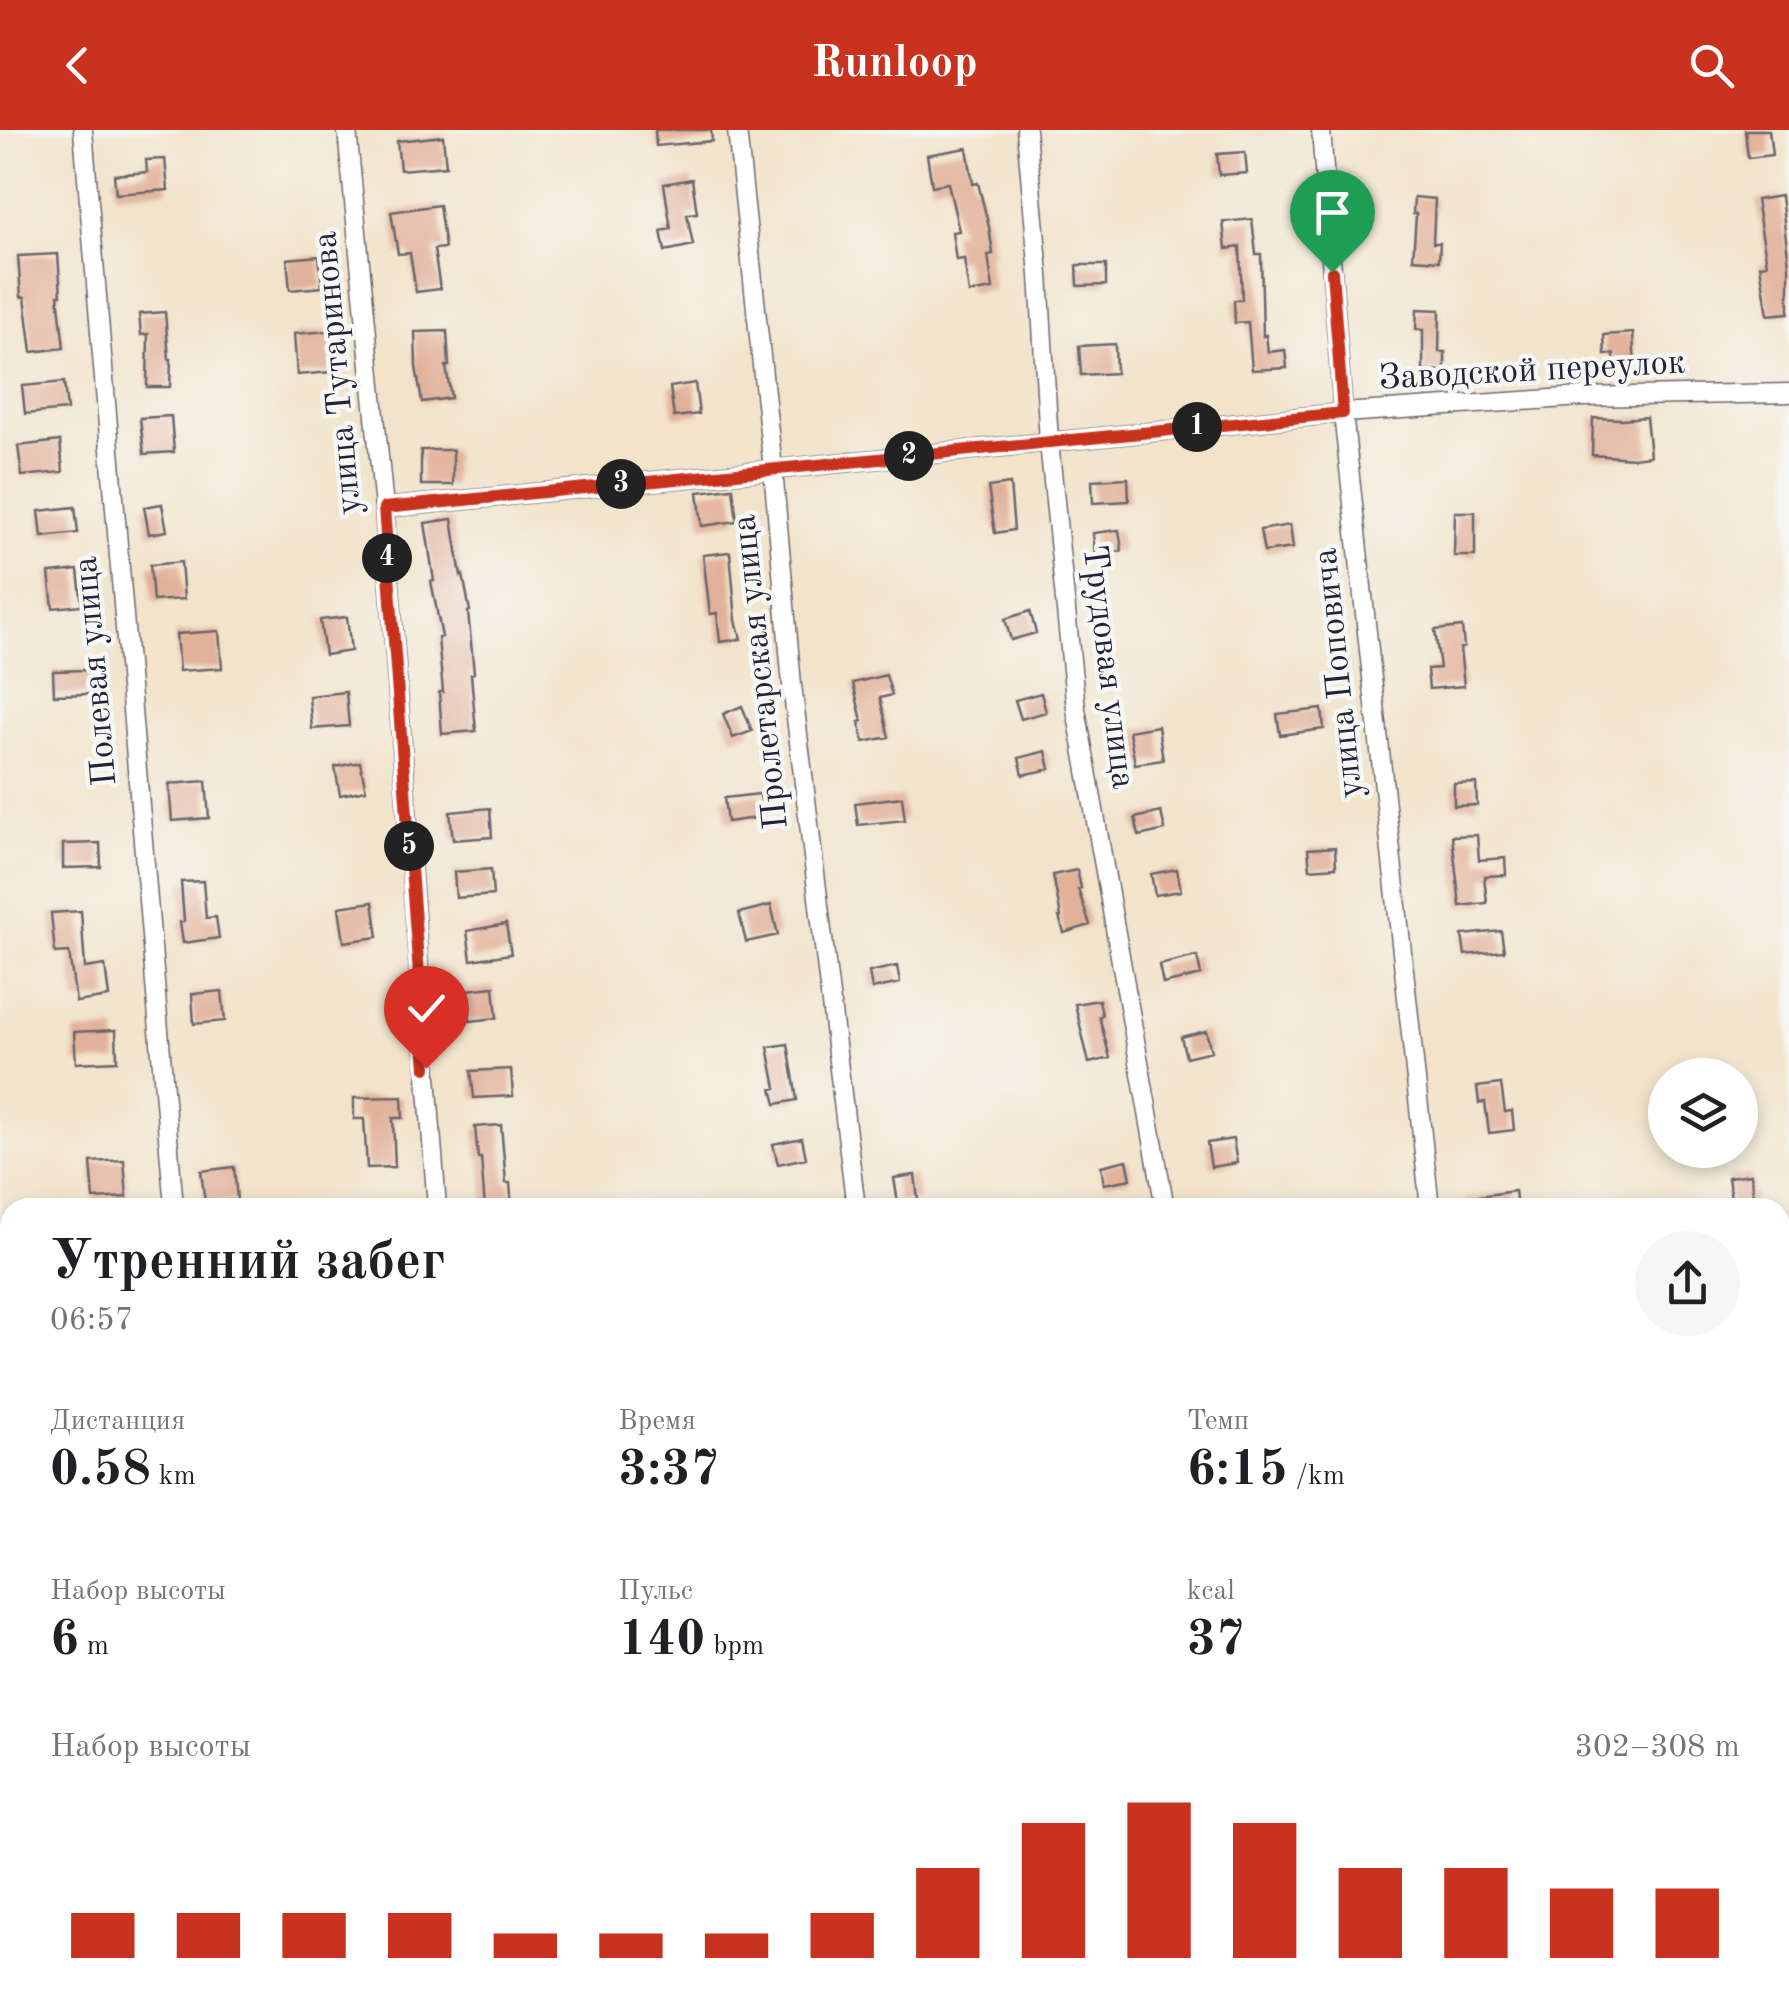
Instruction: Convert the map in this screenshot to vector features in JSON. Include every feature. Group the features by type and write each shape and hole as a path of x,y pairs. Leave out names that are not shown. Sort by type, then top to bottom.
{"street":[{"name":"Полевая улица","path":"83,130 173,1198"},
{"name":"улица Тутаринова","path":"348,130 384,508 436,1198"},
{"name":"Пролетарская улица","path":"738,130 792,684 855,1198"},
{"name":"Трудовая улица","path":"1026,130 1076,709 1164,1198"},
{"name":"улица Поповича","path":"1320,130 1343,413 1429,1198"},
{"name":"Заводской переулок","path":"384,508 1343,413 1582,397 1789,393"}],"building":[{"path":"655,130 711,130 712,141 656,146"},
{"path":"1745,130 1769,130 1772,155 1748,158"},
{"path":"443,136 446,166 400,170 397,141"},
{"path":"967,148 993,254 988,255 993,289 969,293 964,259 956,260 952,232 959,231 948,183 932,186 927,155"},
{"path":"1245,152 1247,173 1219,175 1217,154"},
{"path":"165,159 168,190 116,194 114,175 147,172 146,160"},
{"path":"692,179 697,213 687,214 693,245 665,251 661,231 671,229 664,184"},
{"path":"1781,196 1789,265 1789,313 1768,315 1760,265 1767,264 1756,200"},
{"path":"1414,197 1435,199 1433,243 1440,243 1439,261 1413,259"},
{"path":"439,205 445,248 434,249 440,289 416,292 410,253 398,254 391,212"},
{"path":"1252,219 1256,254 1261,254 1263,336 1266,335 1268,352 1285,350 1287,368 1252,370 1248,322 1235,323 1234,300 1242,300 1240,247 1226,249 1223,222"},
{"path":"58,254 64,348 32,352 18,256"},
{"path":"319,256 322,287 290,290 287,259"},
{"path":"1077,265 1106,265 1106,285 1078,286"},
{"path":"1417,309 1440,310 1439,352 1445,352 1445,371 1423,371 1423,330 1416,329"},
{"path":"165,312 170,387 147,387 148,334 141,335 139,314"},
{"path":"328,331 332,372 297,375 294,334"},
{"path":"447,331 446,366 451,398 422,402 415,332"},
{"path":"1633,333 1635,369 1614,370 1614,354 1605,355 1604,335"},
{"path":"1115,344 1116,373 1081,375 1079,346"},
{"path":"64,382 67,410 25,414 22,386"},
{"path":"695,383 699,414 674,417 670,387"},
{"path":"171,416 174,452 144,454 140,418"},
{"path":"1646,417 1650,456 1592,455 1593,418"},
{"path":"60,441 63,472 22,476 18,446"},
{"path":"421,450 453,450 453,485 421,485"},
{"path":"1128,478 1129,501 1093,503 1092,480"},
{"path":"1010,484 1014,530 995,533 988,487"},
{"path":"733,488 737,521 702,526 698,492"},
{"path":"162,504 167,531 149,534 144,507"},
{"path":"75,507 78,533 42,537 39,511"},
{"path":"1455,512 1475,512 1475,556 1454,556"},
{"path":"452,519 470,611 476,731 442,734 438,638 442,637 425,523"},
{"path":"1290,525 1293,548 1264,552 1260,530"},
{"path":"1119,530 1122,551 1095,554 1093,533"},
{"path":"730,552 741,639 720,642 717,613 710,614 703,555"},
{"path":"181,562 184,599 153,601 150,565"},
{"path":"78,570 82,605 53,608 49,573"},
{"path":"1030,611 1036,633 1011,640 1005,619"},
{"path":"347,617 351,651 325,655 320,620"},
{"path":"1462,627 1464,686 1429,689 1427,669 1440,668 1435,630"},
{"path":"219,631 222,668 179,671 176,634"},
{"path":"88,670 90,694 54,695 53,671"},
{"path":"886,675 892,695 880,698 889,737 864,742 853,683"},
{"path":"346,692 349,726 312,729 309,696"},
{"path":"1041,693 1046,712 1021,719 1015,700"},
{"path":"742,706 752,731 733,738 723,714"},
{"path":"1322,709 1324,729 1280,735 1277,714"},
{"path":"1158,726 1163,760 1135,764 1129,731"},
{"path":"1046,751 1050,769 1023,775 1019,758"},
{"path":"360,762 366,790 340,795 335,767"},
{"path":"206,781 209,818 172,821 169,784"},
{"path":"1476,783 1477,805 1454,806 1454,784"},
{"path":"760,794 763,817 727,822 724,798"},
{"path":"902,797 905,820 858,825 855,803"},
{"path":"490,808 492,837 453,840 450,812"},
{"path":"1161,812 1165,830 1139,836 1135,818"},
{"path":"1477,835 1479,860 1505,858 1506,875 1484,876 1487,903 1460,906 1452,836"},
{"path":"100,843 101,867 63,868 63,844"},
{"path":"1335,847 1336,867 1310,869 1308,849"},
{"path":"491,869 493,895 456,898 454,872"},
{"path":"1177,869 1181,891 1155,895 1151,874"},
{"path":"1077,870 1081,888 1078,889 1090,925 1064,933 1053,875"},
{"path":"203,881 206,918 216,917 219,938 183,943 181,882"},
{"path":"373,902 378,937 344,942 339,907"},
{"path":"771,905 778,935 746,942 739,913"},
{"path":"81,911 85,968 105,965 109,997 76,1002 69,952 55,953 51,913"},
{"path":"506,924 511,954 471,960 467,931"},
{"path":"1501,931 1504,951 1465,955 1462,935"},
{"path":"1197,956 1201,975 1163,984 1159,965"},
{"path":"897,966 900,983 872,989 869,972"},
{"path":"494,987 497,1018 470,1021 467,990"},
{"path":"222,991 225,1021 194,1024 192,994"},
{"path":"1099,1000 1110,1058 1089,1063 1075,1004"},
{"path":"116,1030 117,1061 76,1063 74,1032"},
{"path":"1206,1031 1211,1051 1186,1057 1181,1037"},
{"path":"788,1044 797,1100 776,1104 768,1047"},
{"path":"511,1069 513,1096 474,1098 471,1071"},
{"path":"1501,1084 1505,1112 1512,1111 1514,1130 1489,1133 1485,1102 1479,1103 1477,1087"},
{"path":"402,1097 403,1118 393,1118 395,1167 367,1168 364,1119 354,1119 354,1098"},
{"path":"501,1125 506,1183 510,1183 511,1198 484,1198 475,1127"},
{"path":"802,1138 806,1158 778,1164 773,1144"},
{"path":"1233,1139 1237,1163 1211,1167 1207,1143"},
{"path":"124,1160 127,1197 94,1198 91,1162"},
{"path":"1127,1160 1131,1179 1104,1184 1101,1166"},
{"path":"234,1167 237,1198 204,1198 201,1171"},
{"path":"1751,1174 1753,1198 1731,1198 1728,1177"},
{"path":"915,1175 918,1198 897,1198 894,1178"},
{"path":"1515,1191 1516,1198 1465,1198"}],"route":[{"path":"426,1068 384,508 1343,413 1332,272"}]}
